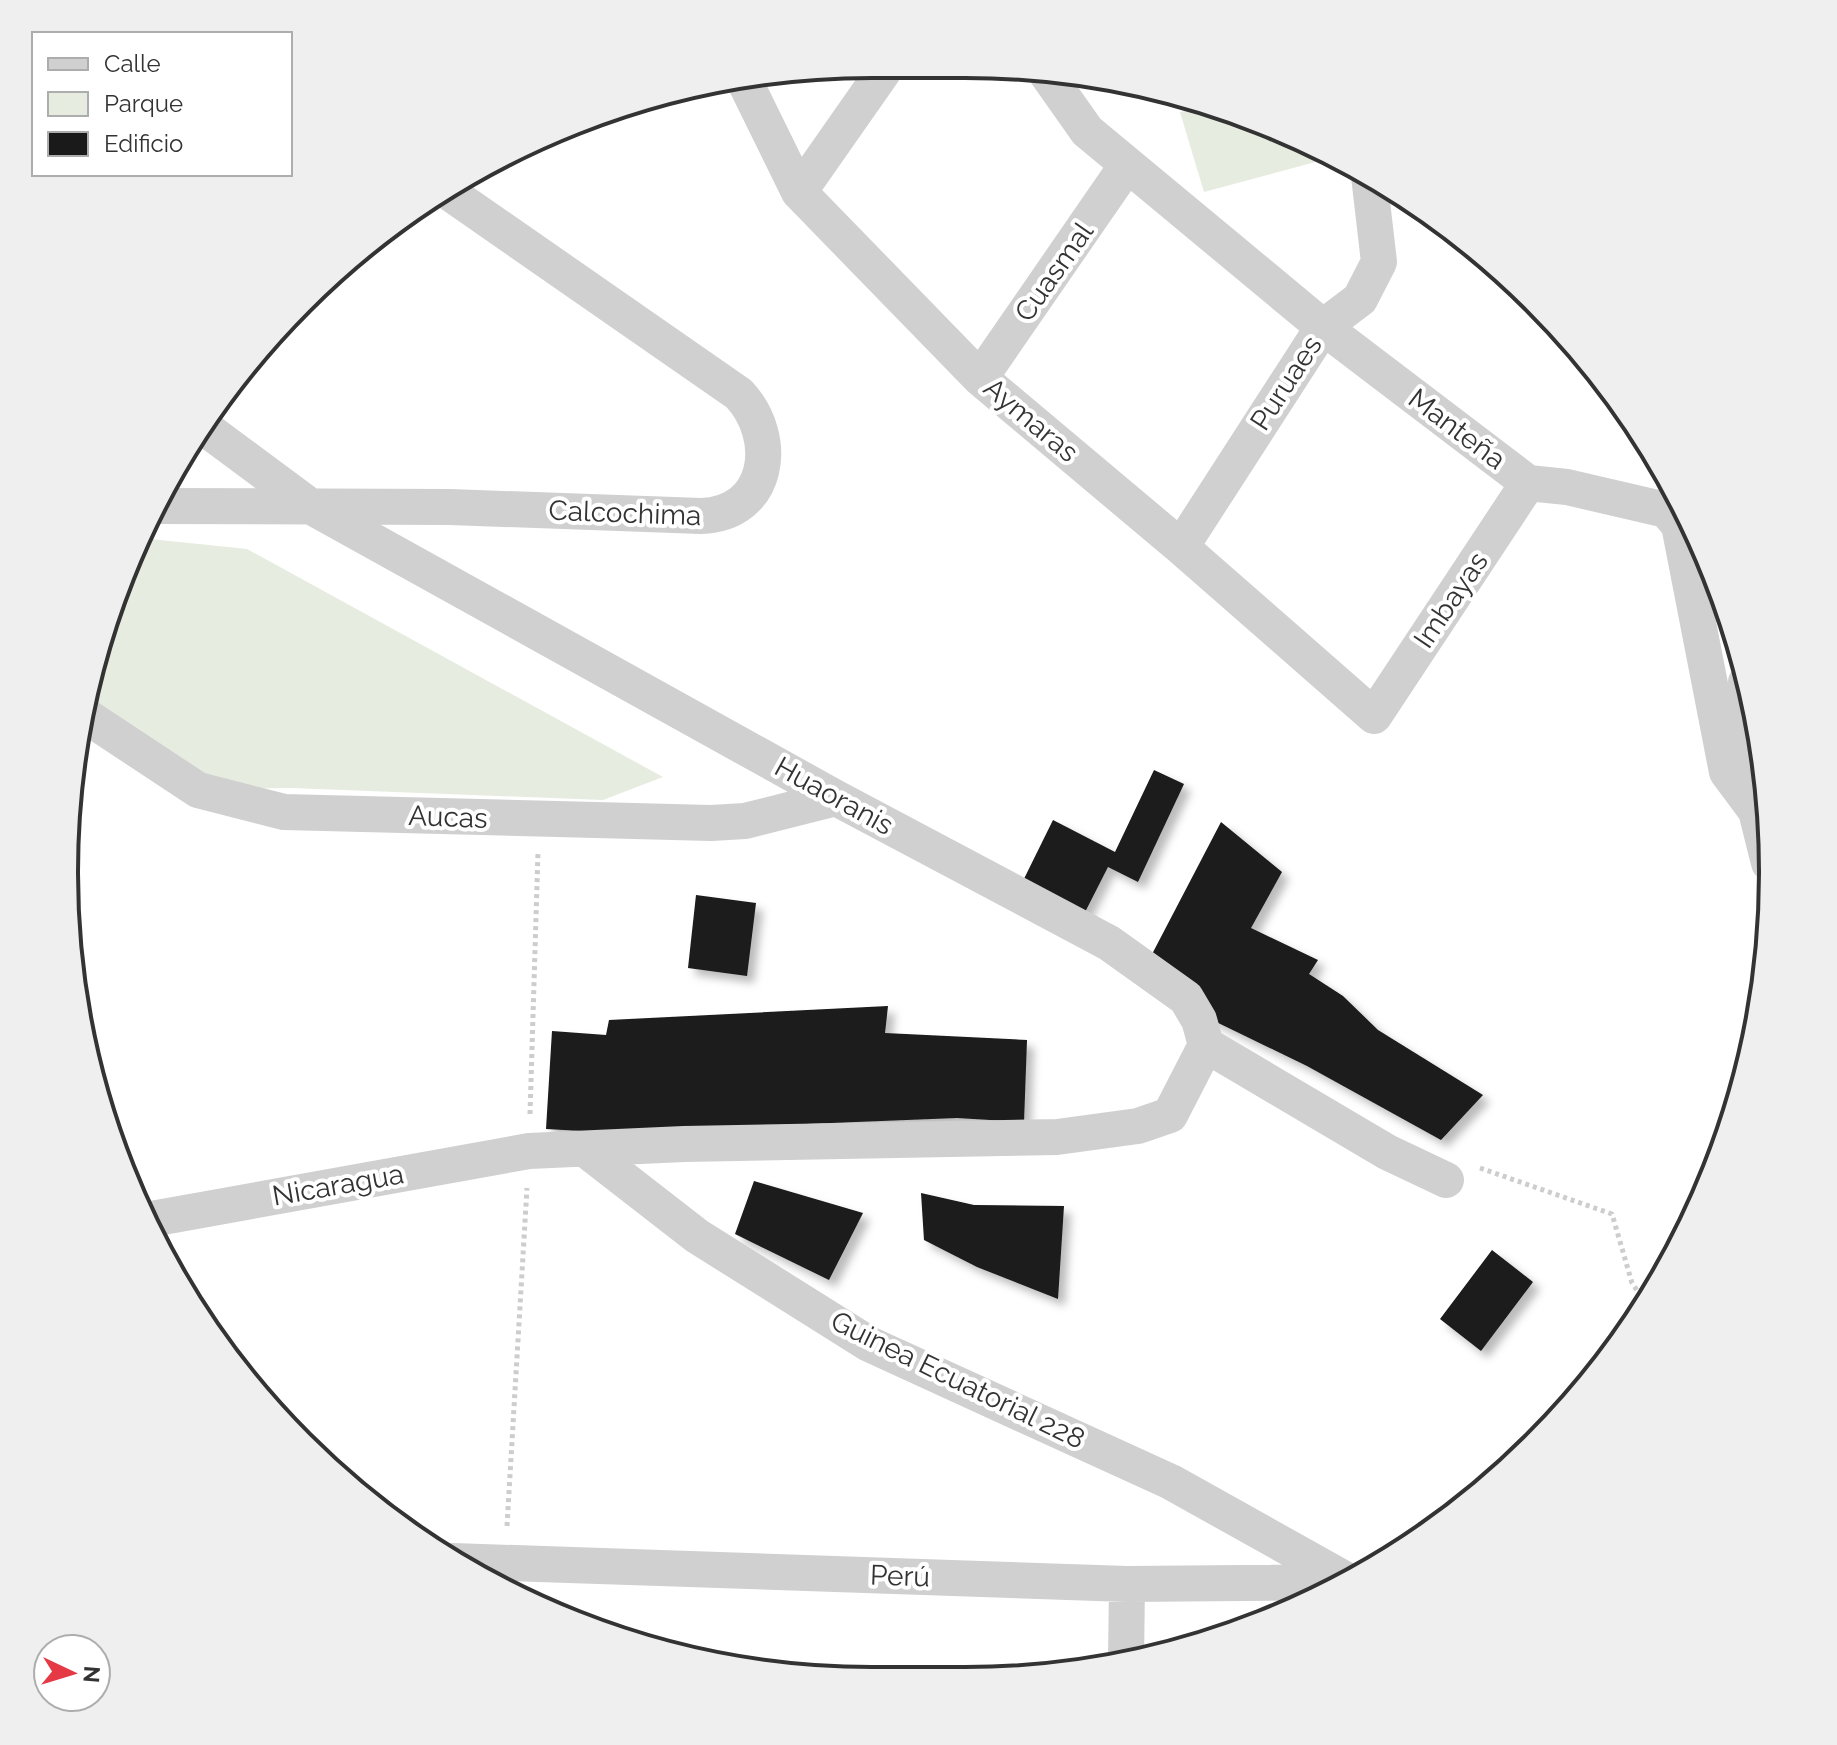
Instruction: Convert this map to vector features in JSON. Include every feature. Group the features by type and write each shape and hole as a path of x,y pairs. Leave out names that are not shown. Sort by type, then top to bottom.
{"street":[{"path":"799,192 879,78"},
{"name":"Manteña","path":"1054,84 1087,131 1127,165 1323,327 1528,483 1567,487 1666,510 1679,525"},
{"name":"Aymaras","path":"748,88 799,192 980,378 1181,547 1374,716"},
{"name":"Cuasmal","path":"980,378 1127,165"},
{"name":"Puruaes","path":"1181,547 1323,327 1360,299 1379,262 1371,189"},
{"name":"Calcochima","path":"168,506 720,515 736,508 760,475 764,439 759,422 739,394 455,197"},
{"name":"Huaoranis","path":"211,433 310,506 836,798 1109,943 1186,998 1199,1020 1206,1045"},
{"name":"Imbayas","path":"1374,716 1528,483"},
{"name":"Manteña","path":"1679,525 1727,772 1756,811"},
{"name":"Aucas","path":"93,720 198,790 284,812 711,823 745,821 836,798"},
{"path":"1206,1045 1387,1152 1446,1180"},
{"name":"Nicaragua","path":"157,1218 529,1151 684,1144 1057,1137 1138,1126 1170,1115 1206,1045"},
{"name":"Guinea Ecuatorial 228","path":"585,1149 697,1236 869,1344 1171,1482 1335,1575"},
{"name":"Perú","path":"505,1575 1127,1584 1321,1582"},
{"path":"1126,1650 1127,1584"}],"path":[{"path":"505,1575 529,1151 539,819"},
{"path":"1446,1180 1467,1164 1612,1214 1632,1283 1639,1293"}],"green space":[{"path":"1188,110 1220,120 1318,161 1204,192 1180,112"},
{"path":"152,539 247,549 663,777 603,800 292,788 210,789 96,706 120,617"}],"building":[{"path":"1154,770 1184,784 1138,882 1108,867 1080,922 1018,891 1053,820 1115,852"},
{"path":"1221,822 1282,872 1251,928 1318,960 1309,974 1343,996 1378,1030 1483,1095 1441,1140 1307,1066 1206,1017 1150,958"},
{"path":"696,895 756,903 747,976 688,968"},
{"path":"888,1006 885,1033 1027,1040 1024,1122 957,1118 600,1132 546,1129 552,1031 606,1035 609,1020"},
{"path":"754,1181 863,1213 829,1280 735,1234"},
{"path":"921,1193 974,1205 1064,1206 1058,1299 977,1267 924,1240"},
{"path":"1492,1250 1533,1282 1481,1351 1440,1319"}]}
